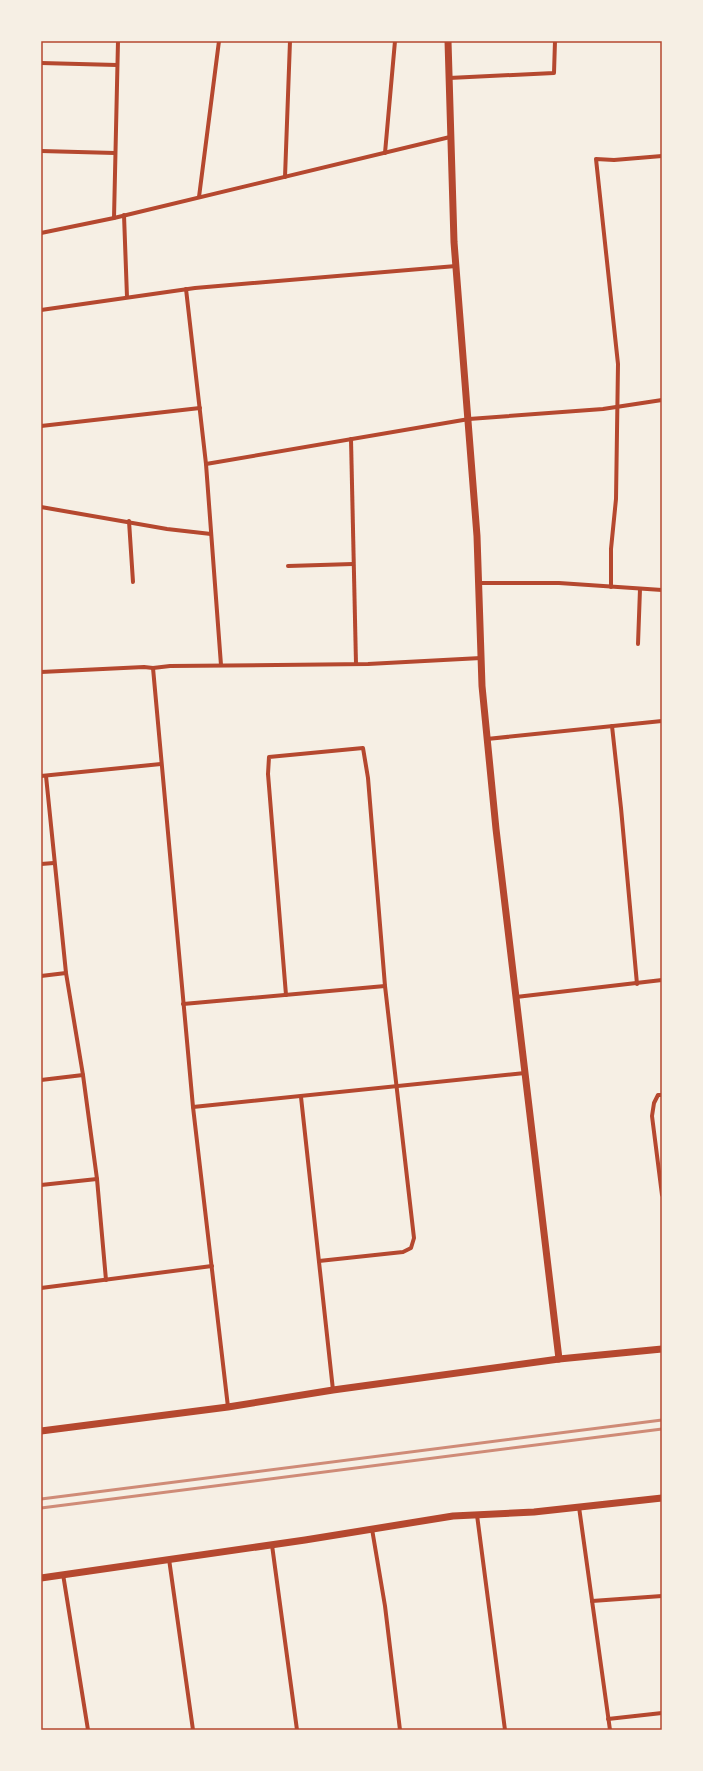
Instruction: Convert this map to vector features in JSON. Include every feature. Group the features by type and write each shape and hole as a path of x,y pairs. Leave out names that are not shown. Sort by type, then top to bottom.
{"street":[{"path":"114,218 118,41"},
{"path":"199,197 219,41"},
{"path":"285,176 290,41"},
{"path":"385,153 395,41"},
{"path":"448,41 450,137 456,266 477,536 487,739 496,829 559,1359"},
{"path":"449,78 554,73 555,41"},
{"path":"41,63 117,65"},
{"path":"41,233 114,218 450,137"},
{"path":"41,151 115,153"},
{"path":"611,586 610,550 616,499 618,364 596,159 614,160 662,156"},
{"path":"124,215 127,297"},
{"path":"41,310 186,289 456,266"},
{"path":"186,289 206,464 221,665"},
{"path":"206,464 468,419 603,409 662,400"},
{"path":"41,426 200,408"},
{"path":"351,439 356,664"},
{"path":"41,507 129,521 167,529 211,534"},
{"path":"129,521 133,582"},
{"path":"288,566 353,564"},
{"path":"479,583 559,583 662,590"},
{"path":"638,644 640,588"},
{"path":"41,672 221,665 356,664 482,658"},
{"path":"152,668 193,1108 228,1407"},
{"path":"487,739 662,721"},
{"path":"612,726 622,816 637,984"},
{"path":"286,995 268,774 269,757 275,755 363,748 368,778 385,986 398,1087 414,1238 411,1248 391,1255 319,1261"},
{"path":"106,1280 98,1179 66,973 44,776 161,764"},
{"path":"41,864 54,863"},
{"path":"41,976 66,973"},
{"path":"516,997 662,980"},
{"path":"183,1004 385,986"},
{"path":"193,1108 526,1073"},
{"path":"41,1080 83,1075"},
{"path":"662,1095 658,1095 654,1104 652,1116 662,1195"},
{"path":"300,1096 333,1390"},
{"path":"41,1185 98,1179"},
{"path":"41,1288 212,1266"},
{"path":"41,1430 228,1407 333,1390 559,1359 662,1349"},
{"path":"41,1578 272,1545 452,1516 534,1512 662,1498"},
{"path":"579,1507 610,1730"},
{"path":"477,1514 505,1730"},
{"path":"372,1529 385,1606 400,1730"},
{"path":"272,1545 297,1730"},
{"path":"169,1559 193,1730"},
{"path":"63,1574 88,1730"},
{"path":"592,1601 662,1596"},
{"path":"608,1719 662,1713"}],"railway":[{"path":"41,1499 662,1420"},
{"path":"41,1508 662,1429"}]}
